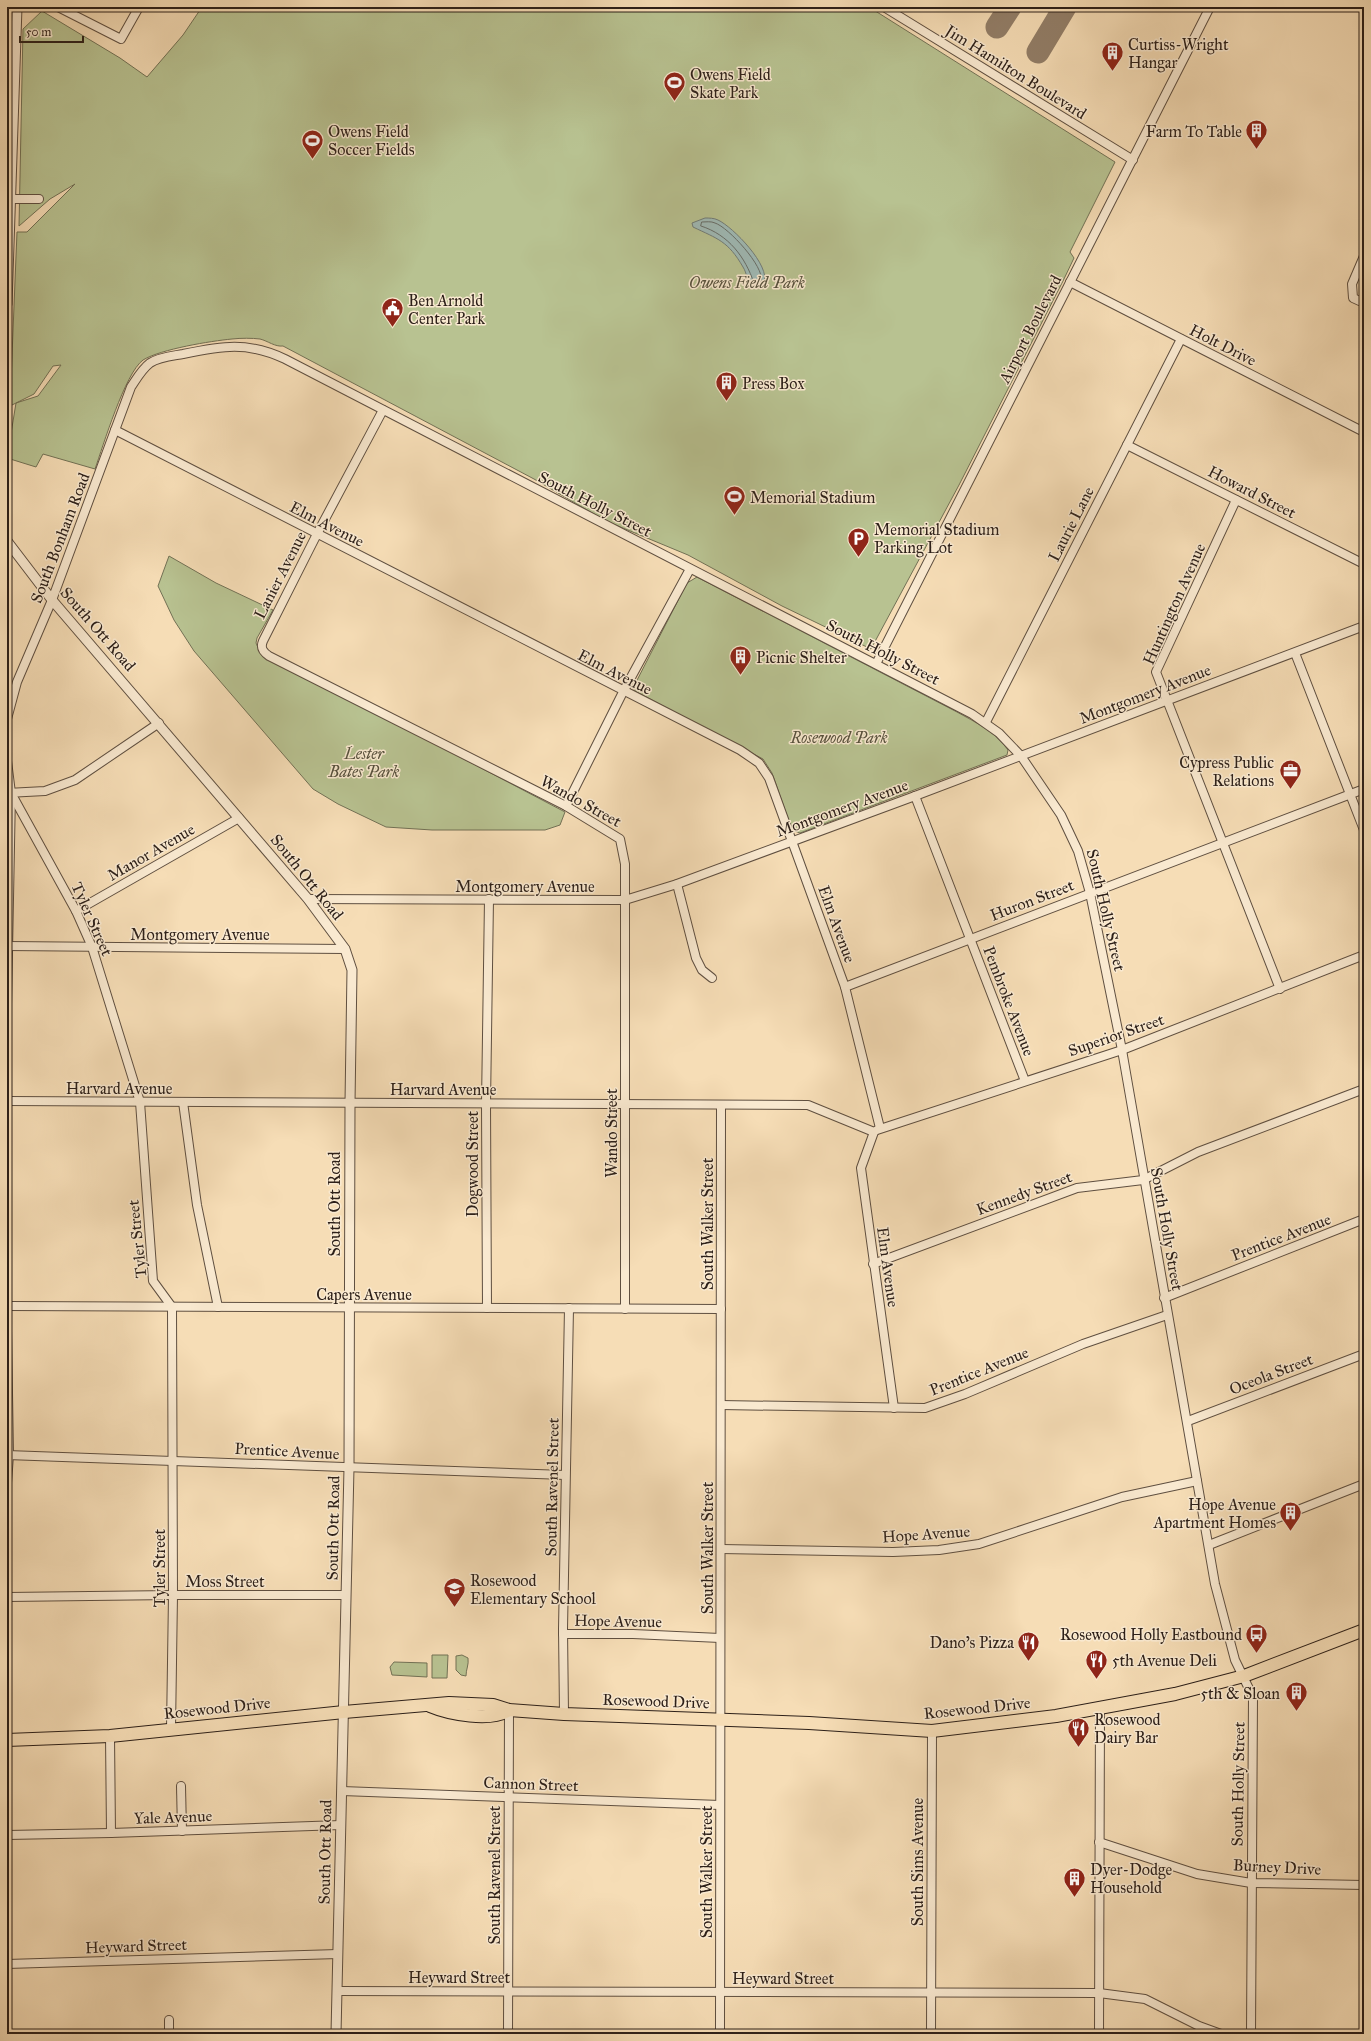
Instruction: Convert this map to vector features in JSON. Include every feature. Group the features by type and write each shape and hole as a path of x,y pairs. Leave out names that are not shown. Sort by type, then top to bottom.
{"main road":[{"name":"Rosewood Drive","path":"7,1740 110,1736 344,1712 429,1705 458,1715 502,1715 509,1710 564,1714 848,1725 932,1731 1056,1716 1175,1694 1244,1676 1364,1630"}],"street":[{"path":"7,304 12,26 17,7"},
{"path":"58,7 120,39 139,7"},
{"name":"Jim Hamilton Boulevard","path":"884,7 1133,160"},
{"name":"Airport Boulevard","path":"876,664 1210,7"},
{"path":"9,199 39,200"},
{"path":"1364,256 1352,284 1353,298 1364,303"},
{"name":"Holt Drive","path":"1070,282 1364,432"},
{"name":"Laurie Lane","path":"986,722 1181,339"},
{"name":"South Holly Street","path":"143,369 152,362 165,357 209,348 241,346 258,348 285,359 986,722 1000,733 1021,756 1061,815 1078,851 1090,894 1122,1050 1143,1180 1188,1421 1215,1584 1235,1660 1244,1676 1253,1698 1250,2034"},
{"name":"South Bonham Road","path":"7,719 16,682 52,600 131,387 143,369"},
{"name":"Lanier Avenue","path":"262,648 263,641 317,534 383,410"},
{"name":"Elm Avenue","path":"114,430 623,692 744,752 759,763 769,778 845,987 877,1130 862,1168 873,1264 894,1408"},
{"name":"Howard Street","path":"1127,445 1364,564"},
{"name":"Huntington Avenue","path":"1236,500 1156,672 1280,989"},
{"name":"South Ott Road","path":"7,540 52,600 159,723 308,899 345,948 352,970 349,1468 336,2034"},
{"path":"566,806 623,692 690,569"},
{"name":"Montgomery Avenue","path":"308,899 625,900 677,884 915,796 1364,626"},
{"name":"Wando Street","path":"262,648 263,651 269,656 566,806 620,839 625,864 625,1308"},
{"path":"1295,653 1364,830"},
{"path":"9,793 45,792 75,780 159,723"},
{"path":"7,762 9,793 7,1004"},
{"name":"Huron Street","path":"845,987 1364,790"},
{"name":"Tyler Street","path":"9,793 76,911 92,947 140,1102 154,1281 172,1307 173,1595 171,1729"},
{"name":"Pembroke Avenue","path":"915,796 1025,1081"},
{"name":"Manor Avenue","path":"76,911 239,818"},
{"path":"677,884 696,958 702,970 712,978"},
{"name":"Dogwood Street","path":"487,1308 486,1104 489,899"},
{"name":"Montgomery Avenue","path":"7,946 345,948"},
{"name":"Superior Street","path":"877,1130 1122,1050 1364,955"},
{"name":"Kennedy Street","path":"873,1264 1077,1188 1143,1180 1198,1152 1364,1088"},
{"name":"Harvard Avenue","path":"7,1101 808,1105 877,1130"},
{"path":"183,1102 197,1205 218,1307"},
{"name":"South Walker Street","path":"720,2034 721,1105"},
{"name":"Prentice Avenue","path":"1164,1298 1364,1219"},
{"name":"Capers Avenue","path":"7,1306 721,1309"},
{"name":"South Ravenel Street","path":"564,1714 563,1634 569,1308"},
{"name":"Prentice Avenue","path":"721,1405 925,1408 964,1394 1083,1344 1167,1315"},
{"path":"7,1331 7,1483"},
{"name":"Oceola Street","path":"1188,1421 1364,1354"},
{"name":"Prentice Avenue","path":"8,1455 565,1475"},
{"name":"Hope Avenue","path":"721,1549 893,1552 939,1550 978,1544 1122,1497 1197,1481"},
{"path":"1209,1544 1364,1484"},
{"name":"Moss Street","path":"7,1597 346,1595"},
{"name":"Hope Avenue","path":"563,1634 633,1634 720,1638"},
{"path":"1099,2034 1100,1707"},
{"name":"South Ravenel Street","path":"508,2034 509,1710"},
{"name":"South Sims Avenue","path":"931,2034 932,1731"},
{"path":"110,1736 111,1833"},
{"path":"181,1786 182,1831"},
{"name":"Cannon Street","path":"342,1791 720,1804"},
{"name":"Yale Avenue","path":"7,1835 182,1831 341,1825"},
{"name":"Burney Drive","path":"1099,1842 1197,1874 1251,1883 1364,1885"},
{"name":"Heyward Street","path":"7,1964 338,1954"},
{"name":"Heyward Street","path":"337,1991 1099,1993 1145,1999 1199,2026 1221,2034"},
{"path":"169,2020 169,2034"}],"green space":[{"name":"Owens Field Park","path":"202,7 869,7 1115,162 1070,252 1074,258 1063,281 959,485 871,649 782,606 688,555 606,521 534,479 283,346 274,345 260,339 235,339 199,344 162,352 143,360 136,367 122,394 95,469 43,454 36,467 7,458 16,403 10,406 17,232 27,232 75,184 50,199 19,226 23,29 42,11 120,58 147,77 183,35","holes":["61,365 38,396 16,403 34,394 53,366"]},
{"name":"Lester Bates Park","path":"169,556 216,583 273,610 257,638 256,643 260,652 565,812 560,825 545,830 432,830 386,827 338,804 313,789 194,651 174,620 158,586"},
{"name":"Rosewood Park","path":"697,577 985,728 998,738 1008,750 1007,755 800,833 792,830 772,773 763,759 635,691 633,688 687,583"},
{"path":"432,1655 448,1655 447,1678 432,1678"},
{"path":"462,1655 468,1658 466,1676 461,1675 456,1670 456,1656"},
{"path":"394,1662 427,1663 427,1677 392,1675 390,1667"}],"water":[{"path":"705,218 713,218 725,224 741,239 762,267 765,276 764,283 755,288 752,287 738,258 732,251 716,238 693,227 692,223"}],"taxiway":[{"path":"997,27 1010,7"},
{"path":"1038,52 1065,7"}],"place":[{"name":"Curtiss-Wright Hangar","path":"1112,72"},
{"name":"Owens Field Skate Park","path":"674,102"},
{"name":"Farm To Table","path":"1257,150"},
{"name":"Owens Field Soccer Fields","path":"312,160"},
{"name":"Ben Arnold Center Park","path":"392,328"},
{"name":"Press Box","path":"726,402"},
{"name":"Memorial Stadium","path":"735,516"},
{"name":"Memorial Stadium Parking Lot","path":"859,558"},
{"name":"Picnic Shelter","path":"740,676"},
{"name":"Cypress Public Relations","path":"1290,790"},
{"name":"Hope Avenue Apartment Homes","path":"1291,1532"},
{"name":"Rosewood Elementary School","path":"455,1608"},
{"name":"Rosewood Holly Eastbound","path":"1257,1654"},
{"name":"Dano's Pizza","path":"1029,1662"},
{"name":"5th Avenue Deli","path":"1097,1680"},
{"name":"5th & Sloan","path":"1296,1712"},
{"name":"Rosewood Dairy Bar","path":"1078,1748"},
{"name":"Dyer-Dodge Household","path":"1074,1898"}]}
